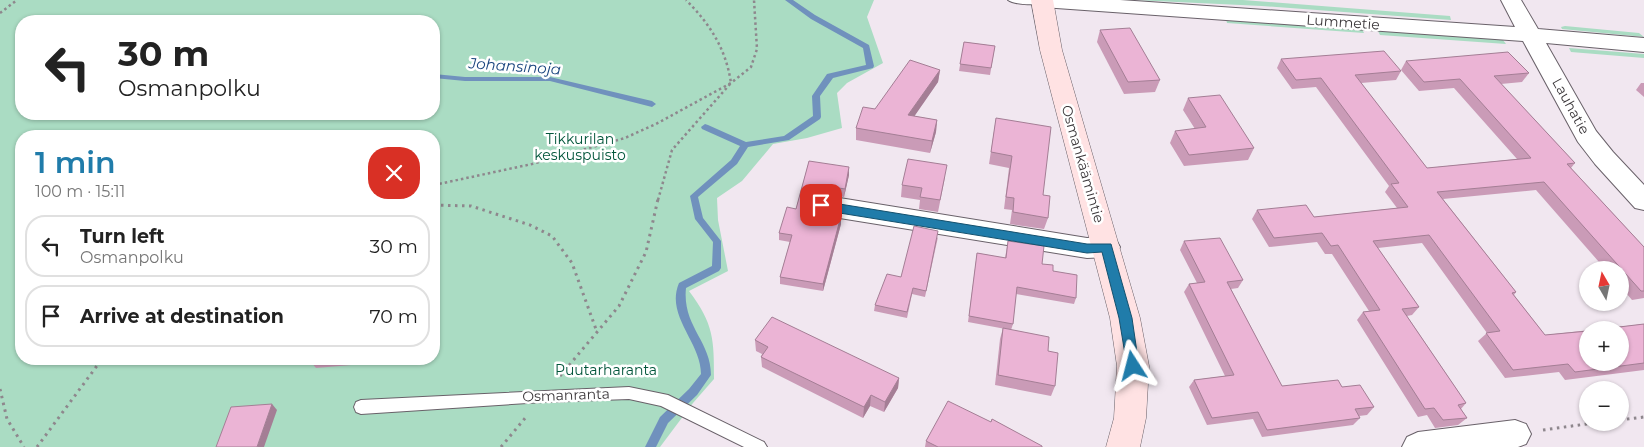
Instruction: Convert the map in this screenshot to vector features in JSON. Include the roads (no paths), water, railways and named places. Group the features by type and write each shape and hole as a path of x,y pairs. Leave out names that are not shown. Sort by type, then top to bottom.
{"street":[{"name":"Lauhatie","path":"1511,0 1587,136 1644,202"},
{"name":"Lummetie","path":"1042,1 1530,35 1644,45"},
{"name":"Osmankäämintie","path":"1042,1 1051,50 1126,318 1133,366 1130,418 1123,447"},
{"path":"821,205 1087,248 1107,247"},
{"path":"1418,447 1516,434"}],"lane":[{"path":"1013,0 1023,2 1042,1"},
{"name":"Osmanranta","path":"361,407 629,393 663,400 759,447"}],"waterway":[{"path":"745,145 786,138 817,117 816,96 830,76 870,66 866,47 813,17 788,0"},
{"name":"Johansinoja","path":"440,77 465,79 550,79 652,104"},
{"name":"Johansinoja","path":"705,127 745,145"},
{"path":"650,447 664,420 693,392 706,375 704,358 686,323 681,306 682,286 716,268 717,241 699,219 694,196 734,162 745,145"}],"park label":[{"name":"Tikkurilan keskuspuisto","path":"580,148"},
{"name":"Puutarharanta","path":"606,370"}]}
